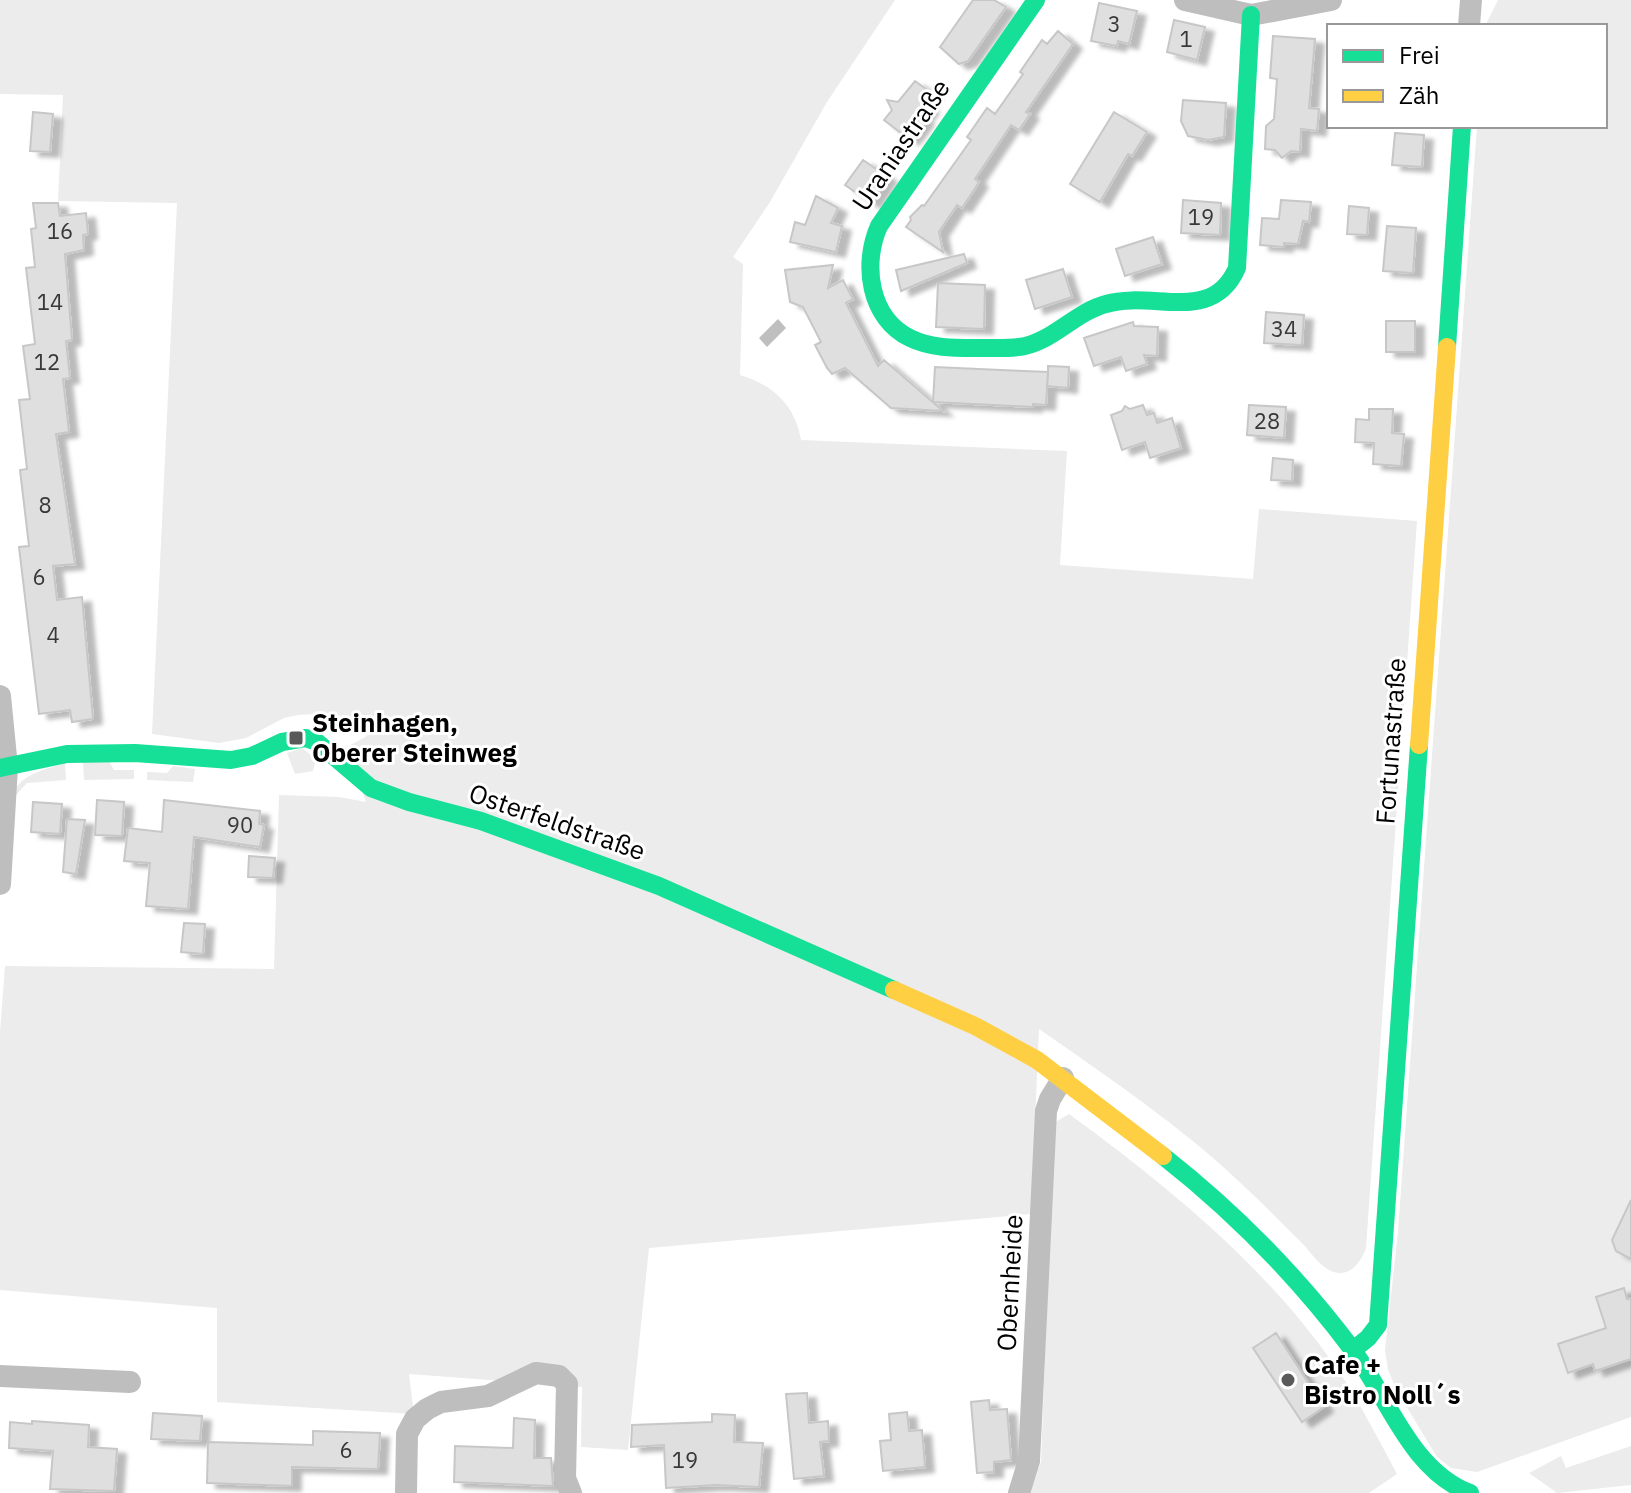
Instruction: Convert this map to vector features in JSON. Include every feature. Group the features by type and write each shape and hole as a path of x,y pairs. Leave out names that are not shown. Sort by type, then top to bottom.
{"street":[{"name":"Uraniastraße","path":"1036,0 879,226 867,259 870,286 882,313 917,342 938,348 1013,349 1039,341 1087,311 1109,303 1199,302 1213,299 1225,291 1237,268 1251,15"},
{"path":"1185,0 1251,15 1331,0"},
{"path":"1469,24 1471,0"},
{"name":"Fortunastraße","path":"1353,1350 1378,1325 1462,128"},
{"path":"0,696 4,767 0,884"},
{"name":"Osterfeldstraße","path":"4,767 67,754 135,753 231,760 252,756 296,738 306,738 317,742 371,788 409,802 481,821 659,886 975,1026 1063,1078"},
{"path":"1063,1078 1187,1175 1245,1228 1294,1279 1353,1350 1421,1457 1437,1475 1470,1493"},
{"name":"Obernheide","path":"1018,1493 1029,1461 1046,1111 1063,1078"},
{"path":"406,1493 407,1434 415,1419 441,1402 488,1396 536,1373 559,1376 567,1384 565,1478 571,1493"},
{"path":"0,1376 130,1382"}],"shaded area":[{"path":"0,0 895,0 827,102 770,202 733,257 743,264 740,375 763,384 781,398 794,416 801,440 1067,451 1060,565 1253,579 1259,509 1417,521 1366,1248 1357,1264 1343,1273 1326,1268 1212,1157 1149,1107 1039,1029 1031,1214 649,1248 628,1450 581,1447 582,1387 409,1374 414,1414 217,1402 217,1308 0,1290 0,1032 5,966 274,969 279,795 339,797 366,802 347,747 367,736 361,723 337,725 314,714 284,718 246,738 219,743 152,734 177,203 58,201 63,95 0,94"},
{"path":"1498,0 1631,0 1631,1417 1477,1472 1451,1468 1437,1457 1397,1391 1388,1370 1385,1350 1398,1232 1477,128 1607,128 1607,24 1486,24"},
{"path":"778,319 786,328 767,347 759,338"},
{"path":"302,748 316,759 313,771 295,774 287,753"},
{"path":"109,761 114,770 134,770 134,779 84,780 83,762"},
{"path":"65,763 66,780 27,783 17,794 13,794 28,777"},
{"path":"173,766 195,769 193,782 147,780 147,772 167,773"},
{"path":"1069,1114 1184,1204 1256,1271 1289,1307 1347,1384 1397,1474 1369,1493 1030,1493 1041,1462 1054,1123"},
{"path":"1631,1446 1631,1485 1557,1493 1529,1473 1561,1456 1566,1468"}],"building":[{"path":"973,0 994,0 1006,7 968,61 959,64 940,47"},
{"path":"1099,3 1137,11 1129,44 1118,41 1117,46 1091,41"},
{"path":"1174,20 1205,27 1197,60 1167,52"},
{"path":"1058,31 1073,44 1026,112 1030,114 1019,130 1011,125 975,179 979,182 962,208 957,205 939,232 943,252 906,227 910,217 924,206 971,140 967,137 987,108 995,114 1042,40 1047,44"},
{"path":"1273,36 1315,39 1309,108 1319,109 1317,131 1301,129 1300,152 1291,151 1282,158 1275,150 1265,149 1266,126 1274,119 1277,79 1270,78"},
{"path":"915,81 933,94 926,105 930,108 922,119 925,120 910,140 884,120 892,110 887,100 898,102"},
{"path":"1183,100 1226,103 1224,137 1208,140 1188,136 1181,121"},
{"path":"33,112 53,114 50,152 30,151"},
{"path":"1114,112 1147,132 1132,156 1128,154 1100,202 1070,184"},
{"path":"1395,133 1424,135 1422,167 1392,165"},
{"path":"863,160 888,177 871,203 845,185"},
{"path":"816,196 838,208 831,223 842,226 836,252 790,242 795,222 805,225"},
{"path":"1183,200 1221,203 1220,235 1181,233"},
{"path":"1281,200 1311,202 1309,222 1303,221 1298,244 1284,243 1284,247 1260,245 1262,218 1279,219"},
{"path":"33,203 58,203 60,216 86,213 88,234 83,235 84,250 65,254 72,340 66,341 70,378 63,379 69,432 56,434 75,564 53,566 57,600 82,597 93,719 72,722 70,710 39,714 19,547 29,546 20,470 27,469 19,400 30,399 23,346 35,344 26,268 35,267 31,229 36,228"},
{"path":"1349,206 1369,208 1367,235 1347,234"},
{"path":"1387,226 1416,228 1413,273 1383,271"},
{"path":"1153,237 1162,264 1125,276 1116,249"},
{"path":"964,254 967,263 901,291 896,270"},
{"path":"833,265 828,288 843,280 853,299 846,303 878,366 884,360 943,411 891,408 845,368 832,374 827,368 815,345 821,342 803,307 790,302 785,270"},
{"path":"1063,269 1072,297 1035,309 1026,280"},
{"path":"938,283 985,285 984,329 936,327"},
{"path":"1266,312 1304,315 1302,345 1264,343"},
{"path":"1386,321 1415,321 1415,352 1386,352"},
{"path":"1133,322 1134,326 1158,327 1157,356 1144,355 1147,364 1126,371 1121,357 1094,366 1084,338"},
{"path":"1048,366 1069,367 1068,388 1047,386 1046,405 1033,404 1033,407 933,402 935,367 1048,372"},
{"path":"1143,405 1147,415 1154,413 1157,423 1172,418 1181,448 1150,458 1145,442 1122,450 1111,415 1122,411 1125,406 1130,409"},
{"path":"1249,405 1286,407 1284,438 1247,435"},
{"path":"1369,409 1393,409 1392,433 1404,434 1401,466 1373,464 1374,443 1355,442 1356,419 1369,420"},
{"path":"1273,458 1293,460 1292,481 1271,480"},
{"path":"97,800 124,802 122,836 95,835"},
{"path":"164,800 260,811 259,824 264,825 260,847 194,837 188,909 146,906 150,863 124,861 128,828 162,832"},
{"path":"33,802 62,804 60,834 31,832"},
{"path":"67,819 85,820 76,874 63,872"},
{"path":"249,856 275,858 273,878 248,877"},
{"path":"184,923 205,924 203,954 181,952"},
{"path":"1631,1200 1631,1259 1616,1251 1612,1240"},
{"path":"1624,1288 1627,1299 1631,1298 1631,1359 1595,1371 1593,1364 1568,1373 1558,1344 1606,1328 1596,1297"},
{"path":"1276,1333 1324,1407 1302,1422 1253,1348"},
{"path":"807,1393 809,1423 828,1421 829,1441 820,1442 824,1476 794,1479 786,1394"},
{"path":"989,1400 990,1410 1007,1409 1011,1460 994,1462 994,1472 977,1473 971,1402"},
{"path":"907,1412 909,1431 922,1430 925,1467 883,1471 880,1441 891,1440 889,1414"},
{"path":"153,1413 202,1416 200,1441 151,1439"},
{"path":"712,1414 735,1415 734,1442 763,1443 759,1487 716,1485 666,1488 664,1445 631,1447 632,1425 712,1422"},
{"path":"514,1418 535,1420 534,1458 551,1458 553,1486 454,1482 455,1446 513,1448"},
{"path":"32,1421 89,1425 88,1447 117,1449 114,1491 50,1489 53,1451 9,1448 10,1422 32,1424"},
{"path":"313,1431 380,1433 378,1469 292,1467 292,1486 207,1483 208,1442 313,1445"}],"traffic: fast":[{"path":"1036,0 879,226 871,257 873,289 878,304 896,329 918,342 954,348 1025,346 1046,338 1085,313 1106,304 1143,300 1197,301 1213,296 1226,285 1237,268 1251,15"},
{"path":"1447,347 1462,128"},
{"path":"0,768 67,754 135,753 231,760 252,756 282,742 306,738 317,742 371,788 409,802 481,821 659,886 894,990"},
{"path":"1353,1350 1378,1325 1419,745"},
{"path":"1163,1156 1239,1222 1287,1271 1352,1349 1416,1450 1431,1468 1470,1493"}],"traffic: slow":[{"path":"1419,745 1447,347"},
{"path":"894,990 975,1026 1037,1060 1163,1156"}],"place":[{"name":"Steinhagen, Oberer Steinweg","path":"296,738"},
{"name":"Cafe + Bistro Noll´s","path":"1288,1380"}]}
